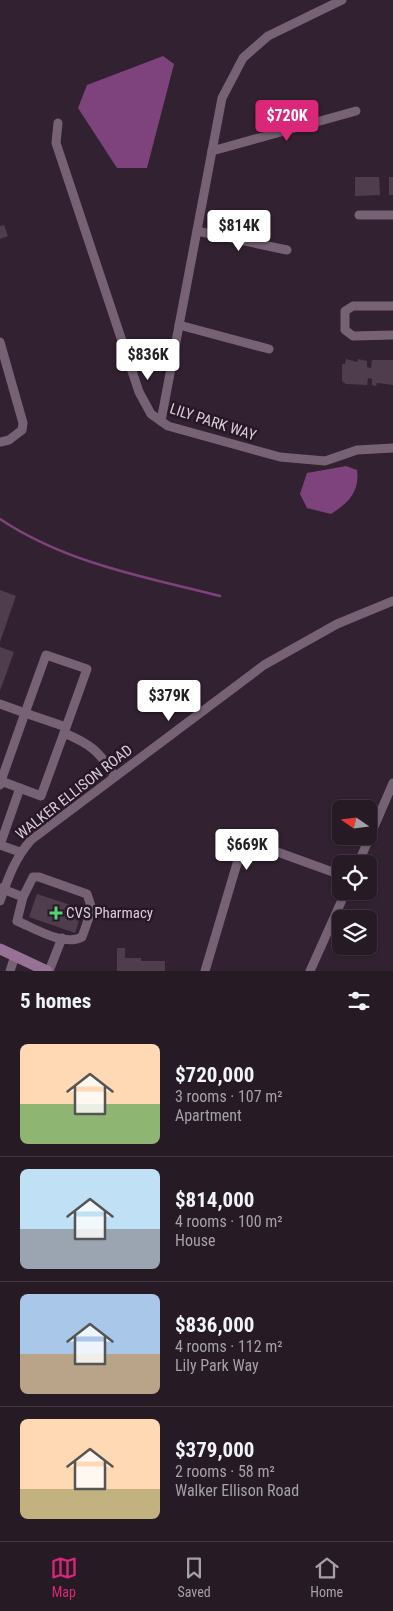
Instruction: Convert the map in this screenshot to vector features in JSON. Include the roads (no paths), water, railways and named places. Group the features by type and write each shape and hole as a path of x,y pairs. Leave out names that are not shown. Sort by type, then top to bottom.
{"main road":[{"path":"0,949 48,971"}],"street":[{"path":"161,421 222,98 243,58 268,36 342,0"},
{"path":"212,151 356,111"},
{"name":"LILY PARK WAY","path":"58,123 56,142 139,392 152,414 168,426 280,458 306,461 325,460 358,450 393,448"},
{"path":"359,215 393,215"},
{"path":"197,231 287,250"},
{"path":"393,306 353,306 345,311 345,330 353,336 393,335"},
{"path":"179,325 269,349"},
{"path":"0,342 23,423 22,430 9,440 0,442"},
{"name":"WALKER ELLISON ROAD","path":"0,900 2,889 20,852 31,840 264,665 337,624 393,601"},
{"path":"46,655 87,669 65,730 41,796 1,783 46,655"},
{"path":"0,704 65,730 94,748 103,757 116,777"},
{"path":"363,855 389,805 393,783"},
{"path":"20,788 0,845 20,852"},
{"path":"205,971 238,859 247,841 332,872"},
{"path":"33,877 39,877 87,894 92,910 82,937 76,940 62,938 17,921 23,897 33,877"},
{"path":"2,889 23,897"},
{"path":"310,971 342,900"},
{"path":"48,971 62,938"},
{"path":"10,971 15,956"}],"waterway":[{"path":"0,519 25,534 79,558 134,575 220,596"}],"place":[{"name":"CVS Pharmacy","path":"56,913"}]}
